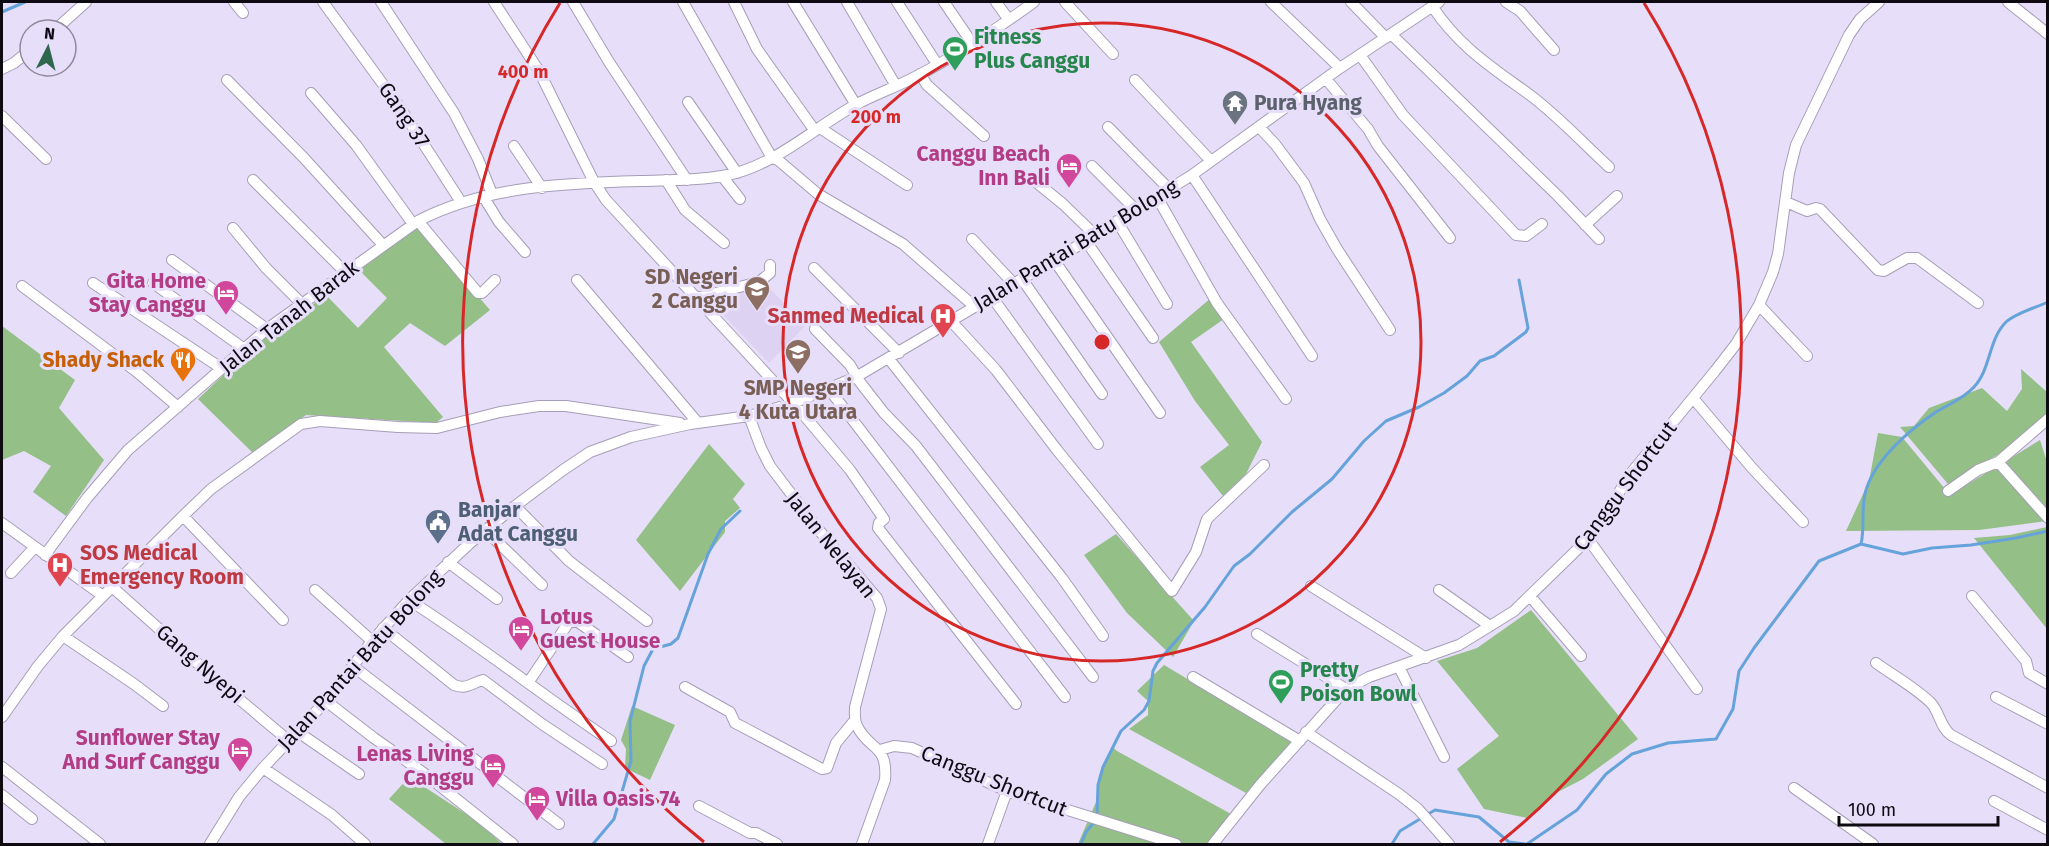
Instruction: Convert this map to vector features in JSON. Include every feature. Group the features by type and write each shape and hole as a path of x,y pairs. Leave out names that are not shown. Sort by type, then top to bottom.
{"street":[{"path":"68,18 86,2"},
{"path":"234,2 243,13"},
{"name":"Gang 37","path":"323,2 406,118 461,202"},
{"path":"381,2 454,113 478,159 488,195 499,222 525,252"},
{"path":"494,2 539,71 594,182 616,211 794,403 844,463 884,519 879,523 878,528 1016,704"},
{"path":"573,2 609,62 687,180"},
{"path":"683,2 772,158 778,160 818,194 903,244 975,307"},
{"path":"734,2 757,49 817,129 907,185"},
{"path":"793,2 856,105"},
{"path":"847,2 896,86"},
{"path":"897,2 937,64"},
{"path":"944,2 972,43"},
{"path":"996,2 1009,20"},
{"name":"Jalan Tanah Barak","path":"45,555 87,498 128,450 267,329 416,223 461,202 488,195 594,182 687,180 737,173 772,158 856,105 920,74 1009,20 1034,2"},
{"path":"1065,2 1113,54"},
{"path":"1271,2 1340,68"},
{"path":"1351,2 1599,239"},
{"path":"1506,2 1520,11 1554,50"},
{"name":"Canggu Shortcut","path":"1213,844 1260,785 1346,689 1369,677 1459,645 1490,626 1514,611 1588,539 1609,511 1627,478 1736,344 1759,305 1778,254 1789,173 1796,146 1849,35 1860,19 1879,2"},
{"path":"2008,2 2048,34"},
{"path":"1436,4 1462,43 1496,72 1532,96 1609,167"},
{"name":"Jalan Pantai Batu Bolong","path":"210,844 239,797 326,701 372,641 409,600 485,530 590,452 631,437 749,416 794,403 856,377 1192,175 1340,68 1436,4"},
{"path":"1360,55 1403,115 1516,235 1526,236 1542,224"},
{"path":"2,69 18,60"},
{"path":"920,74 927,85 984,136"},
{"path":"1326,79 1368,129 1378,146 1450,238"},
{"path":"227,80 304,158 383,245"},
{"path":"1135,80 1211,161"},
{"path":"311,93 356,145 416,223 478,293 482,293 495,280"},
{"path":"688,102 737,173"},
{"path":"2,116 46,159"},
{"path":"1108,127 1169,189"},
{"path":"1259,127 1275,144 1304,183 1337,249 1390,330"},
{"path":"514,146 542,188"},
{"path":"1092,166 1136,210"},
{"path":"1192,175 1312,356"},
{"path":"722,176 740,199"},
{"path":"1031,178 1063,204 1090,238 1153,338"},
{"path":"253,180 345,272"},
{"path":"666,180 685,210 724,243"},
{"path":"1585,225 1617,196"},
{"path":"1157,197 1217,303 1286,399"},
{"path":"1786,202 1807,211 1820,209 1878,270 1884,271 1907,258 1917,258 1978,303"},
{"path":"1117,221 1167,304"},
{"path":"233,228 266,268 301,303"},
{"path":"972,239 1018,281 1102,394"},
{"path":"172,260 267,329"},
{"path":"1054,260 1160,413"},
{"path":"696,297 759,282 770,273 770,265"},
{"path":"814,268 894,356 1104,636"},
{"path":"578,280 694,424"},
{"path":"153,283 243,348"},
{"path":"93,284 221,368"},
{"path":"22,286 137,372 178,407"},
{"path":"992,297 1098,444"},
{"path":"1759,305 1807,356"},
{"path":"951,321 996,370 1057,450 1172,591 1196,552 1207,519 1264,465"},
{"path":"815,329 850,365 856,377 884,414 916,446 1093,676"},
{"path":"829,388 1065,697"},
{"path":"1693,398 1752,468 1803,522"},
{"path":"2,717 38,666 111,586 211,489 257,458 281,437 301,424 311,422 437,428 500,411 539,406 566,406 694,424"},
{"path":"631,437 634,428 632,414"},
{"name":"Jalan Nelayan","path":"749,416 760,448 770,466 817,528 877,598 881,609 872,649 859,688 855,720"},
{"path":"1948,490 1978,470 1998,462 2048,419"},
{"path":"1998,462 2048,518"},
{"path":"515,506 569,561 647,621"},
{"path":"183,516 284,620"},
{"path":"2,523 103,596"},
{"path":"485,530 542,585"},
{"path":"1588,539 1697,689"},
{"path":"11,573 34,547"},
{"path":"448,562 496,599"},
{"path":"1311,585 1426,658"},
{"name":"Gang Nyepi","path":"111,586 289,741"},
{"path":"315,590 372,641"},
{"path":"1439,590 1490,626"},
{"path":"1530,596 1581,656"},
{"path":"1972,596 2026,661 2028,671 2048,684"},
{"path":"409,600 611,741"},
{"path":"528,683 572,620 578,621 628,657"},
{"path":"383,628 454,685 462,688 469,687 480,680 486,681 542,724 602,764"},
{"path":"1257,634 1346,689"},
{"path":"63,636 163,706"},
{"path":"1876,663 1929,701 1939,714 1945,731 2048,788"},
{"path":"354,667 559,824"},
{"path":"1399,667 1444,757"},
{"path":"1193,677 1303,737 1399,794 1418,808 1449,844"},
{"path":"685,687 730,712 735,723 822,769 827,768 836,743 855,720 862,733 880,750 884,761 885,780 862,844"},
{"path":"1996,697 2048,724"},
{"path":"326,701 425,774 513,844"},
{"path":"298,732 359,774"},
{"name":"Canggu Shortcut","path":"880,750 894,746 912,748 1007,791 1176,844"},
{"path":"2,767 100,844"},
{"path":"263,768 332,815 365,844"},
{"path":"1794,788 1874,844"},
{"path":"988,844 1007,791"},
{"path":"2,795 33,819"},
{"path":"1994,801 2048,830"},
{"path":"699,807 777,844"},
{"path":"744,844 750,833"}],"shaded area":[{"name":"SD Negeri 2 Canggu","path":"766,285 806,325 769,363 708,299"}],"green space":[{"path":"418,227 490,310 445,346 410,323 384,347 443,417 436,423 306,415 254,454 198,399 255,345 326,295 358,328 387,298 358,269"},
{"path":"1211,298 1224,319 1191,342 1262,442 1246,474 1223,496 1200,467 1229,445 1195,401 1159,342"},
{"path":"2,326 75,380 59,408 104,460 66,516 33,492 51,466 24,451 2,460"},
{"path":"2021,369 2047,392 2047,421 2016,444 1948,484 1900,427 1914,426 1929,408 1982,388 2007,411 2022,389"},
{"path":"1878,433 1902,437 1950,495 2040,440 2047,462 2047,521 1979,530 1846,531 1869,481"},
{"path":"709,444 745,484 733,499 740,508 725,521 725,532 680,591 636,540"},
{"path":"2048,527 2047,629 1974,538 2010,535"},
{"path":"1116,534 1194,621 1173,657 1127,613 1084,555"},
{"path":"1531,610 1638,739 1583,779 1554,794 1527,818 1484,809 1457,769 1499,736 1437,661 1477,648"},
{"path":"1164,665 1293,742 1246,793 1129,729 1148,715 1148,701 1137,691"},
{"path":"632,706 675,725 650,780 625,768 626,749 621,740"},
{"path":"1114,748 1231,814 1206,844 1078,844 1096,802 1099,775"},
{"path":"409,777 480,823 502,844 446,844 389,799"}],"waterway":[{"path":"2,12 25,2"},
{"path":"1097,815 1098,785 1103,767 1121,731 1144,710 1149,701 1153,671 1157,663 1205,607 1234,566 1250,554 1292,512 1332,479 1364,441 1386,421 1444,393 1467,376 1480,361 1494,356 1526,332 1528,328 1519,280"},
{"path":"1861,544 1865,494 1875,470 1883,459 1915,428 1974,387 1984,372 1996,337 2006,322 2020,313 2048,302"},
{"path":"593,844 614,819 631,761 630,721 644,666 653,649 671,644 678,638 708,554 721,529 740,511"},
{"path":"1527,844 1577,810 1606,774 1632,754 1668,743 1716,739 1733,709 1739,671 1819,561 1861,544 1903,554 1932,548 2016,538 2048,531"},
{"path":"1392,844 1400,831 1435,810 1479,817 1509,842 1525,844"},
{"path":"1081,844 1086,832 1095,821"}],"place":[{"name":"Fitness Plus Canggu","path":"955,72"},
{"name":"Pura Hyang","path":"1235,126"},
{"name":"Canggu Beach Inn Bali","path":"1069,189"},
{"name":"SD Negeri 2 Canggu","path":"757,312"},
{"name":"Gita Home Stay Canggu","path":"226,316"},
{"name":"Sanmed Medical","path":"943,339"},
{"name":"SMP Negeri 4 Kuta Utara","path":"798,375"},
{"name":"Shady Shack","path":"183,383"},
{"name":"Banjar Adat Canggu","path":"438,545"},
{"name":"SOS Medical Emergency Room","path":"60,588"},
{"name":"Lotus Guest House","path":"521,652"},
{"name":"Pretty Poison Bowl","path":"1281,705"},
{"name":"Sunflower Stay And Surf Canggu","path":"240,773"},
{"name":"Lenas Living Canggu","path":"493,789"},
{"name":"Villa Oasis 74","path":"537,822"}]}
